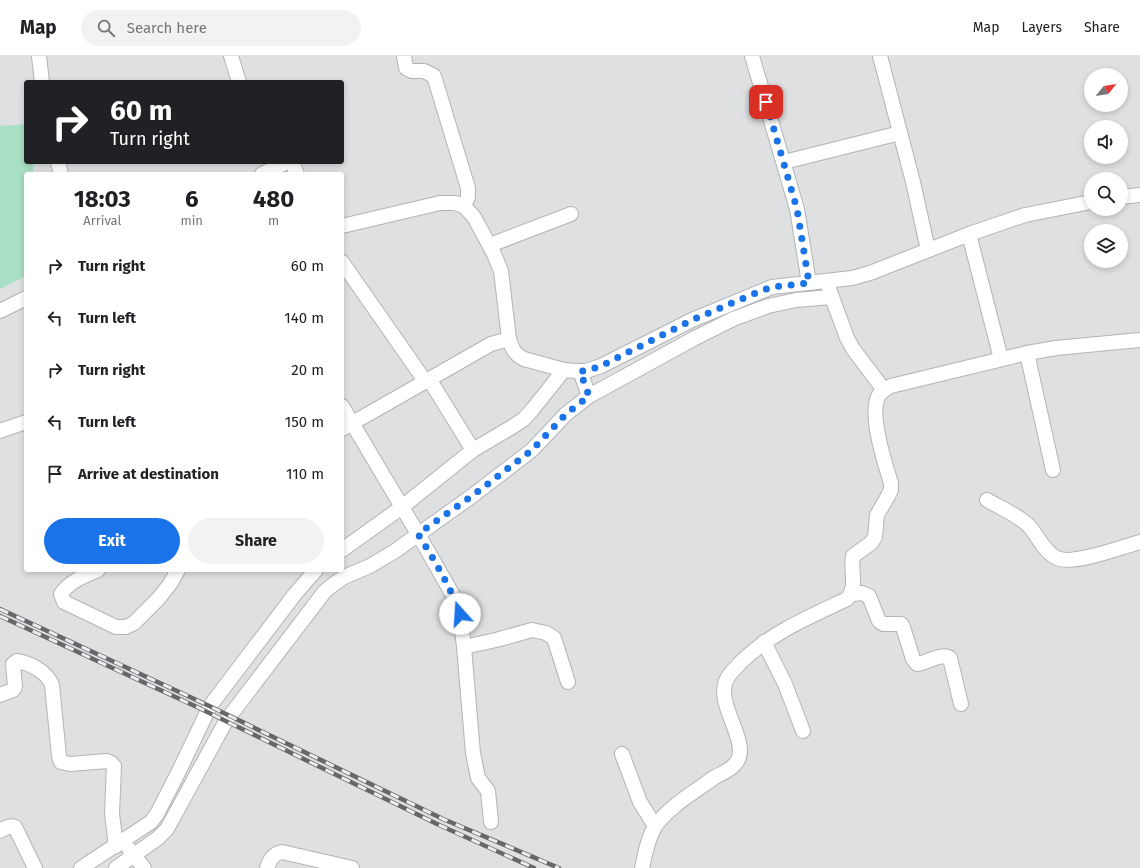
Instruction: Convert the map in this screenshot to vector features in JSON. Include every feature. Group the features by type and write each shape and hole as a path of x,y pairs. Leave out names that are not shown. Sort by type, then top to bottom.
{"street":[{"path":"39,56 42,80"},
{"path":"231,56 238,80"},
{"path":"404,56 406,68 412,71 424,71 434,76 468,188 468,197 464,206"},
{"path":"752,56 797,209 809,283"},
{"path":"880,56 913,182 928,250"},
{"path":"784,162 900,133"},
{"path":"266,172 283,164"},
{"path":"1128,196 1140,195"},
{"path":"344,226 440,203 455,203 464,206 474,217 490,245 501,271 509,339 517,356 564,370 585,385"},
{"path":"344,549 472,496 532,450 566,414 585,385 586,371 601,366 692,320 772,287 852,278 870,273 969,234 1025,214 1084,203"},
{"path":"490,245 571,214"},
{"path":"969,234 1001,358"},
{"path":"344,265 427,380 473,450"},
{"path":"826,281 842,326 853,349 884,390"},
{"path":"585,385 695,338 734,319 768,306 796,300 832,297"},
{"path":"0,311 24,299"},
{"path":"348,426 491,344 509,339"},
{"path":"642,868 646,849 655,826 674,807 735,765 741,756 740,746 723,696 725,682 730,673 753,650 782,630 847,599 852,594 853,556 871,543 875,537 877,515 891,490 891,482 877,436 877,400 884,390 891,386 1001,358 1056,348 1140,340"},
{"path":"1027,353 1053,470"},
{"path":"81,868 126,848 158,838 167,829 226,721 325,591 344,577 375,563 395,551 411,521 473,450 524,419 564,370"},
{"path":"344,413 348,426 411,521 454,597 460,614 464,646 473,753 478,778 488,791 491,822"},
{"path":"0,431 24,423"},
{"path":"987,500 1025,523 1050,554 1058,559 1067,561 1081,559 1140,542"},
{"path":"93,572 69,584 61,594 61,598 64,602 116,627 126,627 134,623 159,598 177,572"},
{"path":"116,868 126,848 157,814 210,706 295,594 314,572"},
{"path":"852,594 862,593 869,596 879,621 883,624 901,624 904,627 913,659 917,664 924,664 943,656 950,658 961,704"},
{"path":"464,646 496,640 532,630 546,633 554,638 568,682"},
{"path":"764,642 784,684 803,731"},
{"path":"0,695 13,690 15,687 13,664 17,661 44,672 50,678 59,756 61,762 70,764 107,762 114,766 112,814 126,848 144,868"},
{"path":"622,754 640,802 655,826"},
{"path":"0,831 8,826 15,827 36,868"},
{"path":"267,868 272,857 276,853 282,852 352,868"}],"green space":[{"path":"24,124 24,164 33,164 33,172 24,172 24,277 0,289 0,126"}],"railway":[{"path":"0,609 203,703 443,819 559,868"},
{"path":"0,616 197,707 437,824 534,868"}],"route":[{"path":"460,614 444,576 418,534 472,496 532,450 566,414 589,396 580,371 586,371 601,366 692,320 758,292 772,287 809,283 794,194 766,102"}]}
